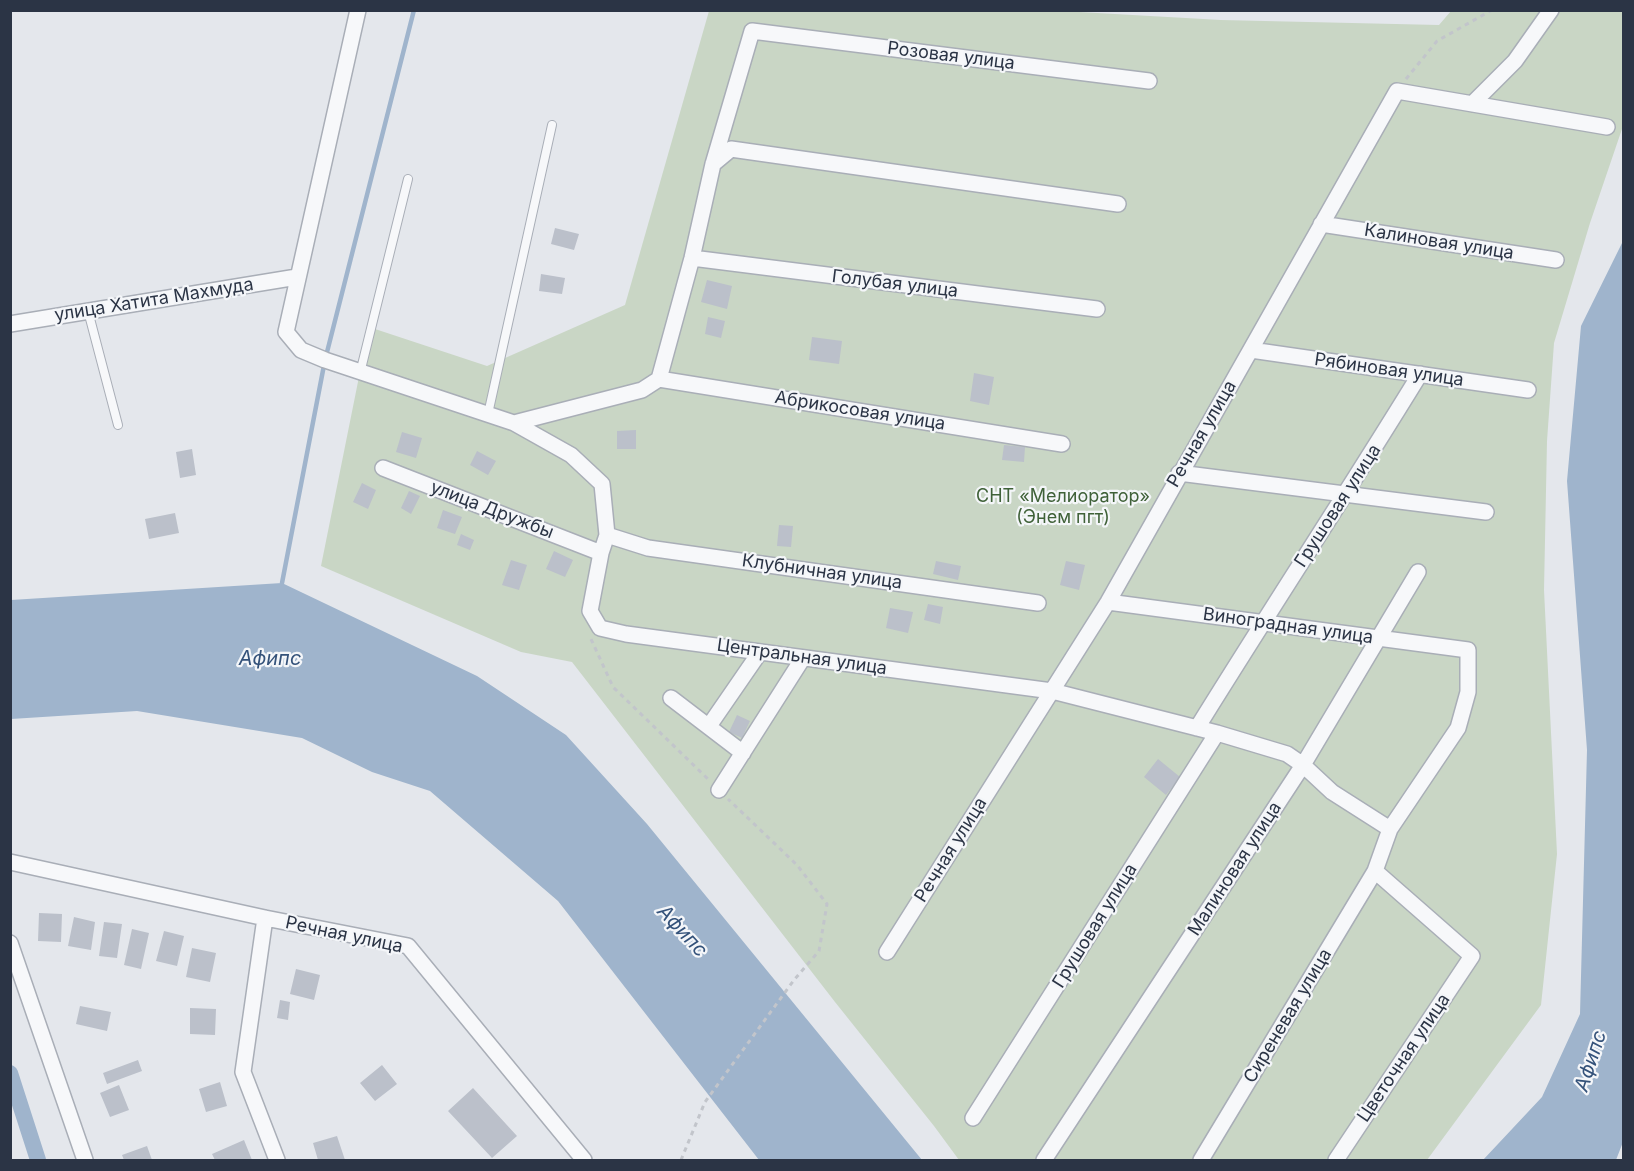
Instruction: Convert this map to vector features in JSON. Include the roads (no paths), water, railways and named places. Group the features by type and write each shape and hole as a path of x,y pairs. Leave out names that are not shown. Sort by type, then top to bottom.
{"street":[{"path":"297,277 358,10"},
{"path":"1472,104 1515,61 1551,10"},
{"name":"Розовая улица","path":"713,164 752,31 1149,81"},
{"name":"Речная улица","path":"887,952 1108,602 1397,91 1472,104"},
{"path":"1472,104 1607,127"},
{"path":"514,423 642,390 658,379 692,258 713,164 731,149 1118,204"},
{"name":"Калиновая улица","path":"1321,224 1556,260"},
{"name":"Голубая улица","path":"692,258 1097,309"},
{"name":"улица Хатита Махмуда","path":"10,324 297,277"},
{"name":"Центральная улица","path":"297,277 286,332 301,350 360,373 514,423 571,455 602,484 607,535 601,553 590,611 600,628 626,634 1052,691 1216,733 1287,754 1303,765 1332,792 1390,829"},
{"name":"Рябиновая улица","path":"1251,350 1528,390"},
{"name":"Грушовая улица","path":"1197,728 1262,622 1346,495 1420,374"},
{"name":"Абрикосовая улица","path":"658,379 1062,444"},
{"name":"улица Дружбы","path":"383,468 601,553"},
{"path":"1179,473 1486,512"},
{"name":"Клубничная улица","path":"607,535 648,548 1038,603"},
{"name":"Малиновая улица","path":"1044,1161 1303,765 1418,572"},
{"name":"Виноградная улица","path":"1108,602 1468,650 1468,692 1458,728 1390,829"},
{"path":"709,726 760,652"},
{"path":"719,790 803,658"},
{"path":"671,698 743,753"},
{"name":"Грушовая улица","path":"973,1118 1216,733"},
{"path":"1375,871 1390,829"},
{"name":"Речная улица","path":"10,861 265,918 408,946 584,1161"},
{"name":"Цветочная улица","path":"1336,1161 1472,956 1375,871"},
{"name":"Сиреневая улица","path":"1201,1161 1375,871"},
{"path":"265,918 243,1072 277,1161"},
{"path":"10,943 85,1161"}],"lane":[{"path":"488,414 552,125"},
{"path":"360,373 408,178"},
{"path":"88,311 118,425"}],"water":[{"name":"Афипс","path":"1623,241 1623,1142 1616,1160 1483,1160 1542,1097 1580,1014 1587,750 1567,481 1581,326"},
{"name":"Афипс","path":"282,583 477,676 566,735 647,824 922,1160 759,1160 558,901 430,791 372,772 302,738 137,711 11,719 11,600"}],"waterway":[{"path":"282,583 325,360 414,10"},
{"path":"10,1073 38,1160"}],"park label":[{"name":"СНТ «Мелиоратор» (Энем пгт)","path":"1063,507"}]}
